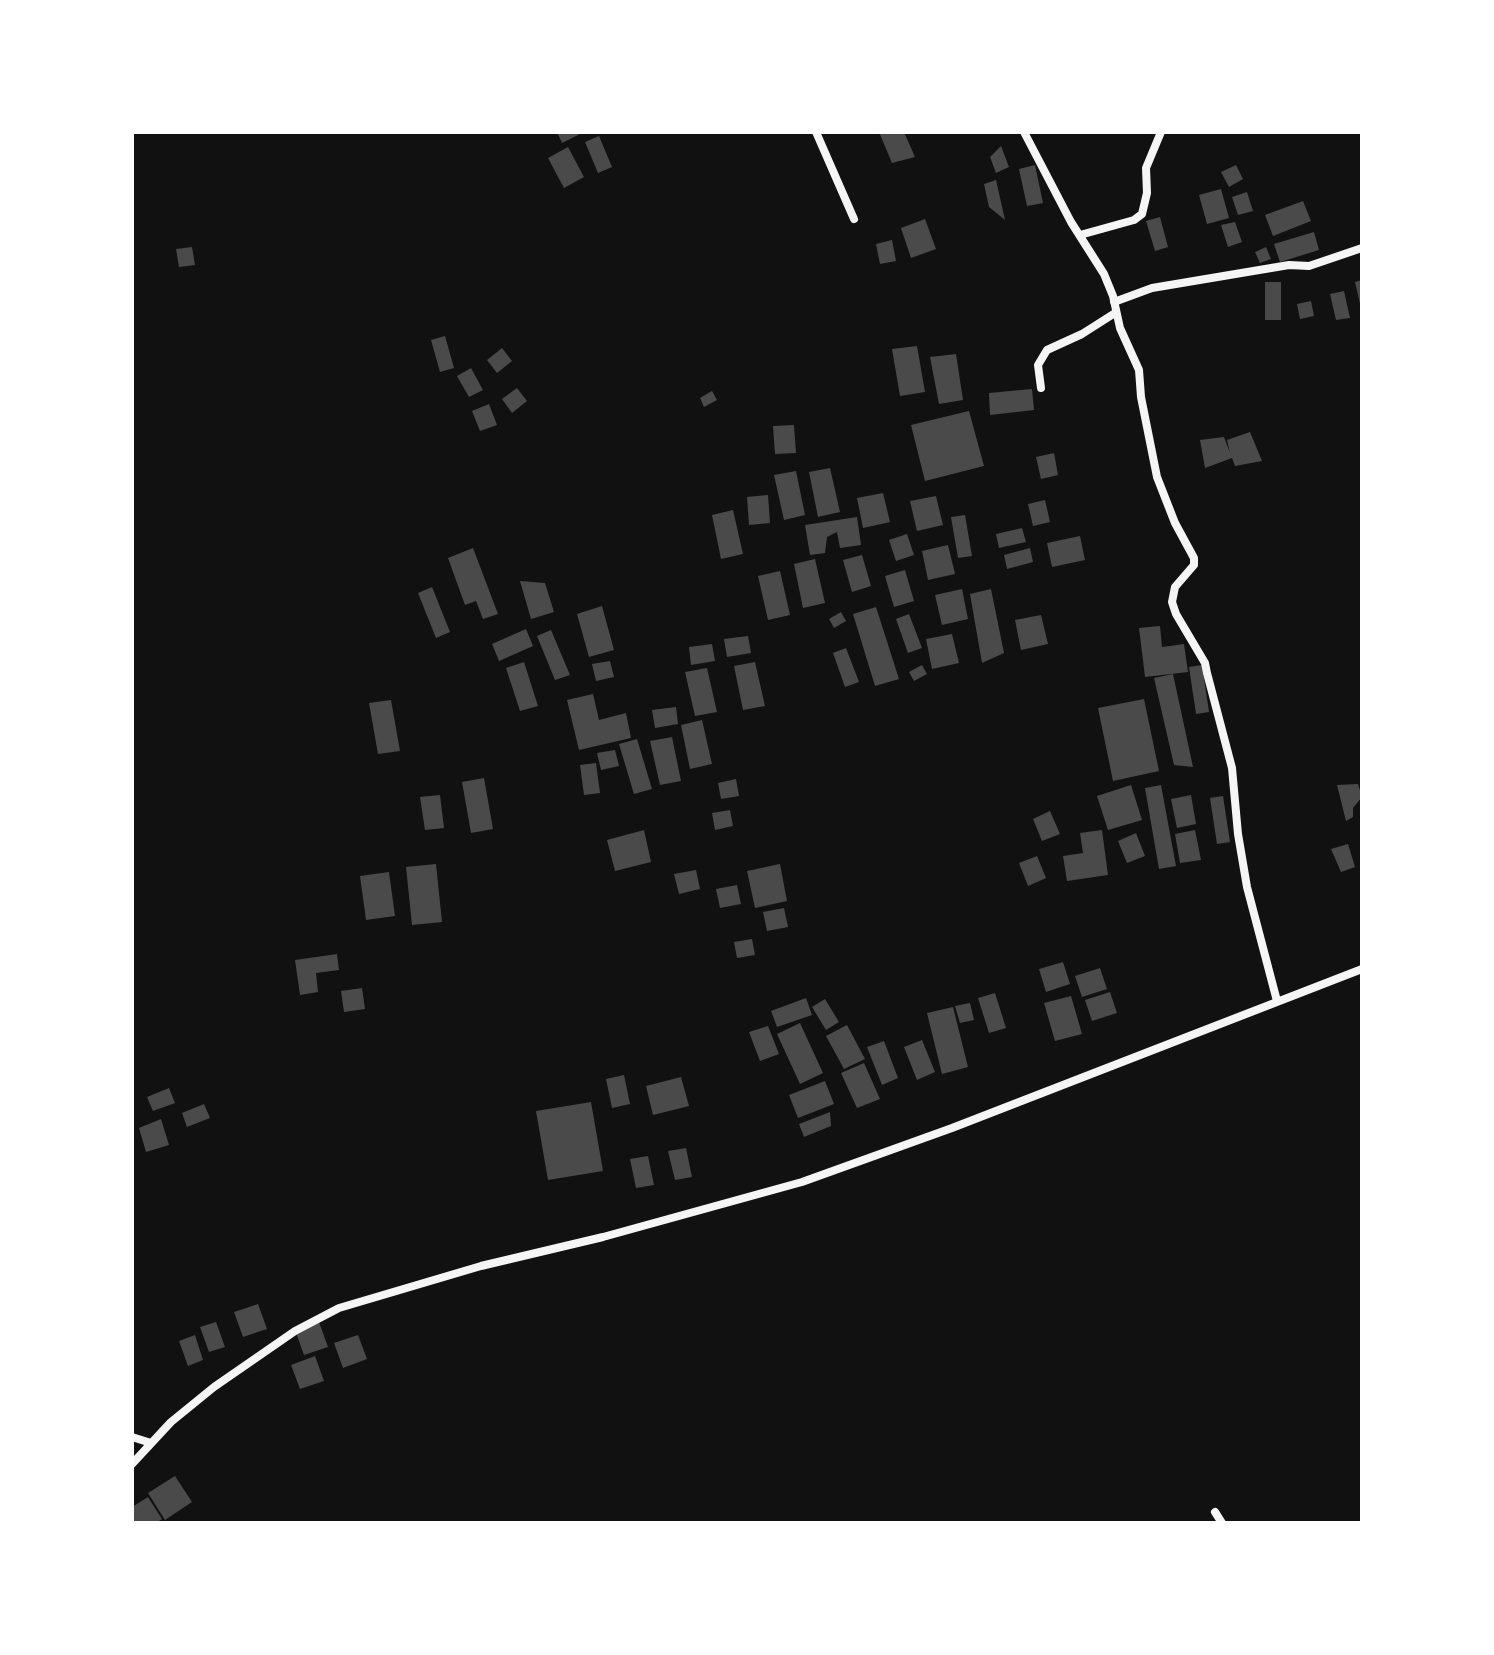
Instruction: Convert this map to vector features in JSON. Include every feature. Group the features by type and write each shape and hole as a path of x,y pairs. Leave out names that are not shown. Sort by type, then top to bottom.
{"street":[{"path":"816,132 854,219"},
{"path":"1024,132 1104,274 1115,313 1139,370 1141,397 1157,477 1175,523 1194,558 1194,565 1175,587 1172,602 1205,663 1232,768 1247,887 1277,1001"},
{"path":"1080,235 1134,220 1142,214 1147,193 1146,168 1161,132"},
{"path":"1114,302 1152,288 1289,265 1309,266 1362,248"},
{"path":"1041,388 1038,365 1047,350 1082,334 1115,313"},
{"path":"132,1464 171,1422 214,1387 295,1331 339,1308 481,1266 603,1237 802,1182 952,1128 1362,969"},
{"path":"132,1437 151,1443"},
{"path":"1215,1512 1222,1523"}],"building":[{"path":"557,132 584,132 562,143"},
{"path":"879,132 904,132 915,157 892,163"},
{"path":"599,136 612,167 598,173 585,142"},
{"path":"1001,146 1009,167 996,173 990,157"},
{"path":"568,147 584,177 564,188 548,158"},
{"path":"1035,165 1043,203 1027,206 1019,169"},
{"path":"1236,165 1243,179 1229,187 1221,172"},
{"path":"996,180 1005,220 989,207 984,184"},
{"path":"1221,189 1229,218 1207,224 1199,195"},
{"path":"1247,192 1253,211 1238,215 1232,197"},
{"path":"1303,201 1311,221 1273,236 1265,215"},
{"path":"1160,217 1168,247 1155,251 1146,221"},
{"path":"925,219 936,249 911,258 901,228"},
{"path":"1235,222 1242,242 1228,247 1221,225"},
{"path":"1314,232 1319,250 1280,262 1274,244"},
{"path":"892,240 896,261 880,264 876,244"},
{"path":"192,247 195,265 179,267 176,249"},
{"path":"1266,247 1271,259 1260,263 1255,252"},
{"path":"1362,280 1362,308 1361,308 1355,282"},
{"path":"1265,282 1281,282 1281,320 1265,320"},
{"path":"1344,291 1350,318 1336,320 1330,294"},
{"path":"1311,301 1314,316 1300,319 1297,304"},
{"path":"445,336 454,368 440,372 431,340"},
{"path":"917,346 925,392 900,396 892,349"},
{"path":"502,348 512,361 497,373 487,360"},
{"path":"956,354 963,400 939,404 930,357"},
{"path":"471,368 483,390 469,397 457,376"},
{"path":"517,388 527,401 512,413 502,399"},
{"path":"1032,389 1034,410 990,415 989,393"},
{"path":"712,391 717,400 704,407 700,398"},
{"path":"489,404 497,425 480,431 472,411"},
{"path":"969,411 984,466 925,481 911,425"},
{"path":"794,425 796,453 775,454 773,426"},
{"path":"1250,432 1262,461 1235,466 1232,458 1205,468 1200,440 1224,437 1230,453 1227,440"},
{"path":"1054,453 1058,475 1041,479 1036,457"},
{"path":"830,468 840,512 818,517 809,472"},
{"path":"796,471 805,515 784,520 774,475"},
{"path":"883,493 890,522 863,528 857,498"},
{"path":"768,495 770,523 749,525 747,497"},
{"path":"936,496 943,525 917,531 910,501"},
{"path":"1045,500 1050,522 1033,526 1028,504"},
{"path":"733,510 743,554 721,559 712,515"},
{"path":"965,515 972,556 958,558 951,517"},
{"path":"857,517 861,545 840,548 837,532 827,537 825,553 810,555 805,525"},
{"path":"1022,528 1026,542 999,548 996,534"},
{"path":"907,534 914,555 896,561 889,540"},
{"path":"1080,536 1085,560 1052,567 1047,543"},
{"path":"948,545 955,574 928,580 922,551"},
{"path":"473,548 498,614 483,619 476,601 465,605 448,558"},
{"path":"1030,548 1033,562 1007,569 1004,555"},
{"path":"862,555 871,586 852,592 843,560"},
{"path":"815,559 825,603 803,608 794,564"},
{"path":"905,570 914,601 894,607 885,576"},
{"path":"780,571 790,615 768,620 758,576"},
{"path":"520,581 545,583 554,612 531,619"},
{"path":"432,587 450,632 436,638 418,593"},
{"path":"962,589 968,619 942,625 935,595"},
{"path":"991,589 1004,653 982,663 970,594"},
{"path":"602,606 614,650 589,657 577,614"},
{"path":"876,607 899,679 875,686 853,614"},
{"path":"841,612 846,621 834,628 829,619"},
{"path":"909,614 922,648 908,653 896,619"},
{"path":"1041,615 1048,644 1021,650 1015,620"},
{"path":"1160,626 1162,647 1184,644 1188,672 1145,677 1139,628"},
{"path":"526,629 533,646 499,661 492,644"},
{"path":"551,630 570,675 555,680 537,636"},
{"path":"952,634 959,663 932,669 926,639"},
{"path":"748,636 751,653 727,657 724,639"},
{"path":"712,644 715,661 691,665 689,647"},
{"path":"846,648 859,682 845,687 833,653"},
{"path":"610,661 614,677 596,681 592,664"},
{"path":"524,662 538,706 520,711 506,668"},
{"path":"755,662 765,706 743,710 734,666"},
{"path":"922,665 927,674 914,681 909,672"},
{"path":"1202,665 1209,712 1196,714 1189,667"},
{"path":"707,668 717,712 695,716 685,672"},
{"path":"1173,674 1193,767 1174,765 1154,678"},
{"path":"593,694 599,720 626,713 631,738 579,750 567,700"},
{"path":"1144,699 1159,771 1113,781 1098,708"},
{"path":"391,700 400,751 378,754 369,703"},
{"path":"676,707 678,724 655,728 652,710"},
{"path":"702,720 712,764 690,769 681,725"},
{"path":"672,737 681,781 660,785 650,741"},
{"path":"637,739 652,789 634,794 619,744"},
{"path":"615,750 619,766 601,770 597,753"},
{"path":"596,763 600,793 584,795 580,765"},
{"path":"484,778 493,829 471,833 462,782"},
{"path":"736,779 739,796 721,799 718,783"},
{"path":"1358,784 1362,797 1353,808 1353,817 1346,821 1337,785"},
{"path":"1131,785 1142,820 1108,830 1097,796"},
{"path":"1161,785 1176,866 1159,869 1145,788"},
{"path":"440,795 444,828 425,830 420,797"},
{"path":"1191,795 1196,824 1177,828 1171,799"},
{"path":"1223,796 1230,842 1217,844 1210,798"},
{"path":"730,810 733,826 715,830 712,813"},
{"path":"1050,811 1060,834 1042,841 1033,819"},
{"path":"644,830 651,862 615,871 607,840"},
{"path":"1102,830 1108,875 1067,881 1063,856 1083,853 1080,833"},
{"path":"1195,830 1201,860 1180,863 1175,834"},
{"path":"1136,833 1145,856 1127,863 1118,841"},
{"path":"1348,844 1355,867 1341,872 1331,849"},
{"path":"1037,856 1046,878 1028,886 1019,863"},
{"path":"436,864 442,922 412,925 406,867"},
{"path":"780,864 787,901 755,908 747,871"},
{"path":"696,870 700,889 679,894 674,874"},
{"path":"389,872 395,916 366,920 360,876"},
{"path":"737,885 741,904 720,908 716,889"},
{"path":"784,908 788,927 767,931 763,912"},
{"path":"752,939 755,955 737,958 734,942"},
{"path":"337,954 339,970 316,973 318,992 300,995 295,960"},
{"path":"1063,962 1070,984 1046,992 1039,969"},
{"path":"1100,968 1107,989 1082,997 1075,976"},
{"path":"362,988 365,1009 344,1012 341,991"},
{"path":"1110,992 1117,1013 1092,1021 1085,1000"},
{"path":"995,993 1006,1028 989,1033 978,998"},
{"path":"1071,996 1082,1034 1055,1041 1044,1003"},
{"path":"806,998 812,1015 777,1027 771,1011"},
{"path":"825,999 839,1022 826,1030 812,1007"},
{"path":"970,1003 974,1020 960,1023 955,1006"},
{"path":"953,1007 968,1067 942,1074 927,1013"},
{"path":"800,1023 823,1073 800,1084 777,1034"},
{"path":"847,1025 865,1059 844,1069 826,1036"},
{"path":"768,1026 779,1054 760,1061 749,1032"},
{"path":"922,1040 935,1072 917,1080 904,1047"},
{"path":"884,1041 898,1078 882,1085 867,1047"},
{"path":"864,1063 880,1099 857,1108 841,1073"},
{"path":"624,1075 630,1104 612,1108 606,1079"},
{"path":"681,1077 689,1106 653,1115 646,1086"},
{"path":"825,1081 834,1104 798,1118 789,1095"},
{"path":"169,1088 175,1103 153,1111 147,1097"},
{"path":"591,1102 603,1171 548,1180 536,1111"},
{"path":"204,1104 210,1118 187,1127 182,1113"},
{"path":"830,1112 831,1126 804,1137 799,1124"},
{"path":"161,1119 169,1145 146,1152 139,1128"},
{"path":"686,1148 692,1177 675,1180 668,1151"},
{"path":"648,1156 654,1185 636,1188 630,1159"},
{"path":"258,1304 267,1329 243,1337 234,1312"},
{"path":"216,1322 225,1347 209,1352 200,1327"},
{"path":"319,1322 328,1347 304,1355 295,1330"},
{"path":"195,1335 203,1360 188,1366 179,1341"},
{"path":"358,1335 367,1359 343,1368 334,1343"},
{"path":"315,1356 324,1381 300,1389 291,1365"},
{"path":"175,1476 192,1502 165,1520 148,1493"},
{"path":"148,1497 162,1519 156,1523 132,1523 132,1507"}]}
